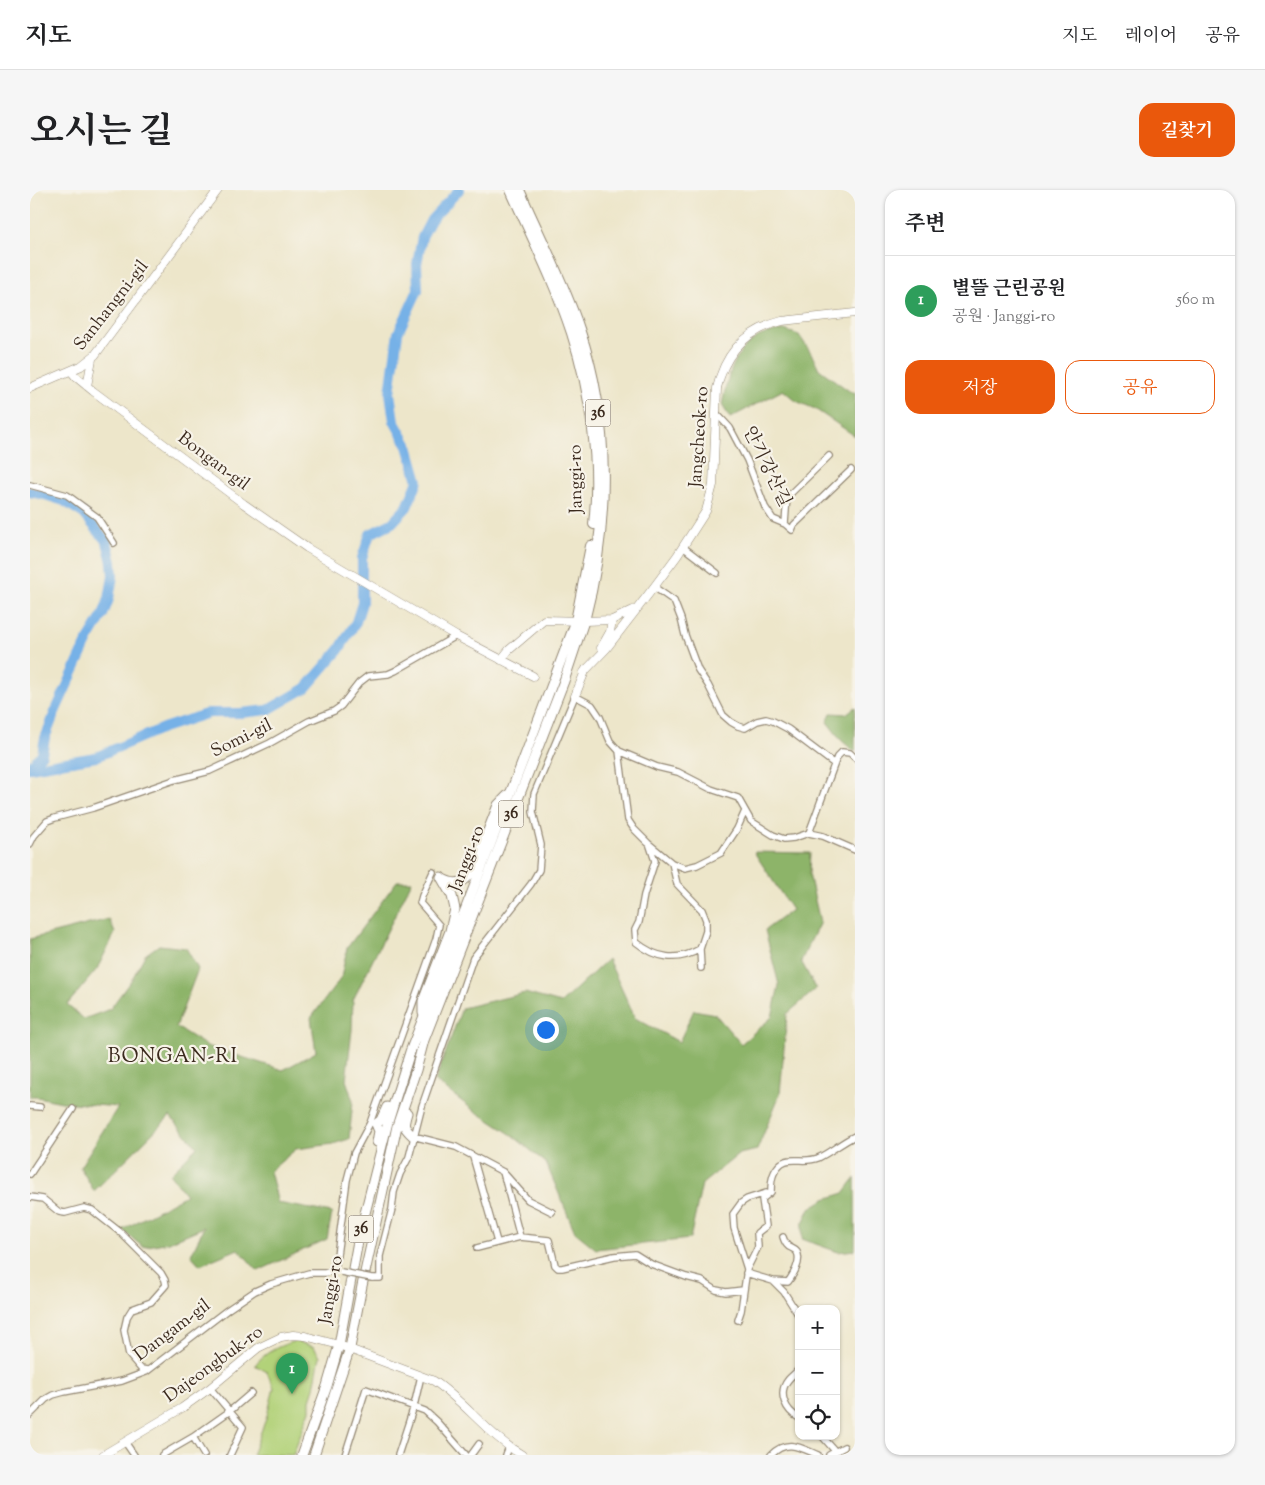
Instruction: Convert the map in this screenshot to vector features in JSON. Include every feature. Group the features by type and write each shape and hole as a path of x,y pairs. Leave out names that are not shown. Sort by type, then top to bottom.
{"highway":[{"name":"Janggi-ro","path":"511,190 563,287 579,330 589,364 596,399 602,449 601,521 592,590 580,621"},
{"name":"Janggi-ro","path":"519,190 526,216"}],"main road":[{"name":"Janggi-ro","path":"302,1455 327,1386 339,1344 358,1241 388,1122 410,1052 580,621"},
{"name":"Janggi-ro","path":"314,1455 350,1348 397,1126 424,1040 564,681 580,621"},
{"path":"423,1018 423,1001 456,909 452,896 441,878 450,883 456,883 468,876 474,867 498,805 511,792"},
{"path":"358,1241 356,1229 379,1132 373,1123 381,1120 385,1113 401,1064 410,1052"},
{"path":"413,1136 405,1129 404,1123 419,1078 416,1070"},
{"path":"387,1171 394,1162 400,1138 413,1136"}],"street":[{"name":"Sanhangni-gil","path":"30,388 82,366 92,359 218,190"},
{"name":"Jangcheok-ro","path":"584,672 606,649 702,520 710,501 714,464 717,388 719,378 736,347 754,331 772,323 855,313"},
{"path":"87,386 92,359"},
{"name":"Bongan-gil","path":"71,371 87,386 306,548 456,636"},
{"name":"안기강산길","path":"716,414 730,428 747,460 765,507 773,519 792,530 794,525 851,470"},
{"path":"784,524 787,497 829,456"},
{"path":"30,485 67,495 97,517 114,543"},
{"path":"683,548 717,573"},
{"path":"654,587 674,601 681,619 684,635 698,670 723,715 738,726 745,728 757,721 766,719 773,721 788,729 833,763"},
{"path":"501,660 509,650 544,620 612,620 637,608"},
{"path":"552,1212 528,1200 503,1172 456,1147 413,1136 473,958 531,884 539,870 541,845 533,812 534,794 584,672 607,638 611,630 612,620"},
{"path":"456,636 534,676"},
{"name":"Somi-gil","path":"30,844 46,821 210,771 270,743 309,721 334,711 341,706 363,679 368,676 388,674 395,671 456,636"},
{"path":"575,696 592,705 600,717 610,741 619,751 657,767 678,772 711,789 738,798 751,821 773,835 784,839 808,833 823,836 855,850"},
{"path":"619,751 628,820 648,843 672,863 684,868 697,865 721,853 737,829 745,811"},
{"path":"808,833 836,757 842,752 850,753 855,758"},
{"path":"648,843 653,853 654,861 635,930 636,942 652,952 670,958 688,956 700,949"},
{"path":"672,863 677,884 702,910 706,920 706,931 700,949 701,968"},
{"path":"338,1271 347,1180 354,1153 373,1123 436,938 439,925 420,903 432,872"},
{"path":"30,1106 40,1107"},
{"path":"30,1174 73,1109"},
{"name":"Dangam-gil","path":"30,1416 46,1399 53,1395 138,1376 226,1310 271,1284 309,1273 338,1271 380,1278 380,1256 392,1209 394,1192 408,1157 413,1136"},
{"path":"771,1192 773,1176 783,1161 818,1158 855,1136"},
{"path":"473,1157 498,1242"},
{"path":"503,1172 520,1237"},
{"path":"746,1271 758,1247 757,1233 766,1226 762,1199 771,1192"},
{"path":"738,1320 741,1311 746,1271 734,1228 733,1214 741,1203 747,1199 771,1192"},
{"path":"30,1197 43,1199 59,1212 65,1213 84,1208 92,1210 120,1232 161,1273 166,1285 151,1302 132,1310 126,1316 124,1330 129,1354 141,1369 148,1370"},
{"path":"478,1248 520,1237 548,1240 558,1268 614,1256 635,1254 651,1264 702,1281 716,1290 726,1292 743,1290"},
{"path":"746,1271 773,1281 788,1282 796,1270 797,1253 796,1250 787,1245 783,1237"},
{"path":"773,1281 784,1292 795,1310"},
{"name":"Dajeongbuk-ro","path":"103,1455 182,1408 210,1388 258,1348 281,1337 293,1335 339,1344 434,1381 447,1390 507,1451 522,1455"},
{"path":"795,1373 788,1380 783,1392 787,1408 795,1416"},
{"path":"398,1455 422,1376"},
{"path":"210,1388 243,1426 230,1455"},
{"path":"345,1455 366,1389 414,1406 430,1415 466,1455"},
{"path":"162,1455 169,1453 194,1437 252,1393"},
{"path":"194,1437 204,1455"},
{"path":"826,1440 836,1452"},
{"path":"125,1442 134,1455"},
{"path":"471,1455 479,1444"},
{"path":"772,1455 776,1451 790,1446 799,1447 818,1455"},
{"path":"828,1455 844,1448"}],"green space":[{"path":"784,330 799,335 819,369 852,393 855,393 855,436 815,409 796,401 783,390 730,418 722,405 729,376 737,358 749,343 758,337"},
{"path":"855,707 855,752 841,740 827,722 831,713 846,714"},
{"path":"754,852 810,853 809,874 820,922 801,961 816,989 787,1014 780,1094 757,1150 739,1154 702,1184 690,1239 596,1249 575,1232 546,1163 512,1135 472,1109 435,1081 462,1008 525,993 561,1003 608,959 635,1018 679,1042 694,1010 715,1014 741,1044 772,1017 779,985 765,930 792,910"},
{"path":"397,881 412,881 353,1000 352,1030 346,1080 353,1101 349,1139 333,1144 296,1149 270,1171 278,1203 332,1213 327,1239 258,1271 238,1249 200,1265 191,1255 204,1227 169,1242 143,1247 122,1230 186,1195 170,1174 197,1147 170,1116 94,1191 80,1167 118,1107 30,1097 30,939 109,919 115,933 97,969 67,1005 84,1019 110,1009 132,979 145,955 159,945 186,948 198,969 176,1027 207,1046 283,1070 316,1052 311,1018 341,978 347,948"},
{"path":"855,1178 855,1250 838,1252 802,1239 802,1225 810,1208 825,1199 844,1193"},
{"path":"295,1341 314,1347 320,1356 310,1400 310,1410 293,1455 252,1455 266,1419 274,1388 267,1372 255,1365 263,1356 273,1350"}],"waterway":[{"path":"30,768 96,757 163,728 209,713 241,713 268,710 306,688 339,650 356,622 362,603 362,558 370,534 392,523 407,507 418,481 408,446 394,421 390,393 398,333 418,290 417,264 422,237 431,220 459,190"},
{"path":"30,492 64,501 84,514 107,542 113,576 109,599 103,615 88,640 55,712 45,738 42,754 30,767"}],"place":[{"name":"별뜰 근린공원","path":"292,1394"}],"district":[{"name":"BONGAN-RI","path":"173,1057"}]}
